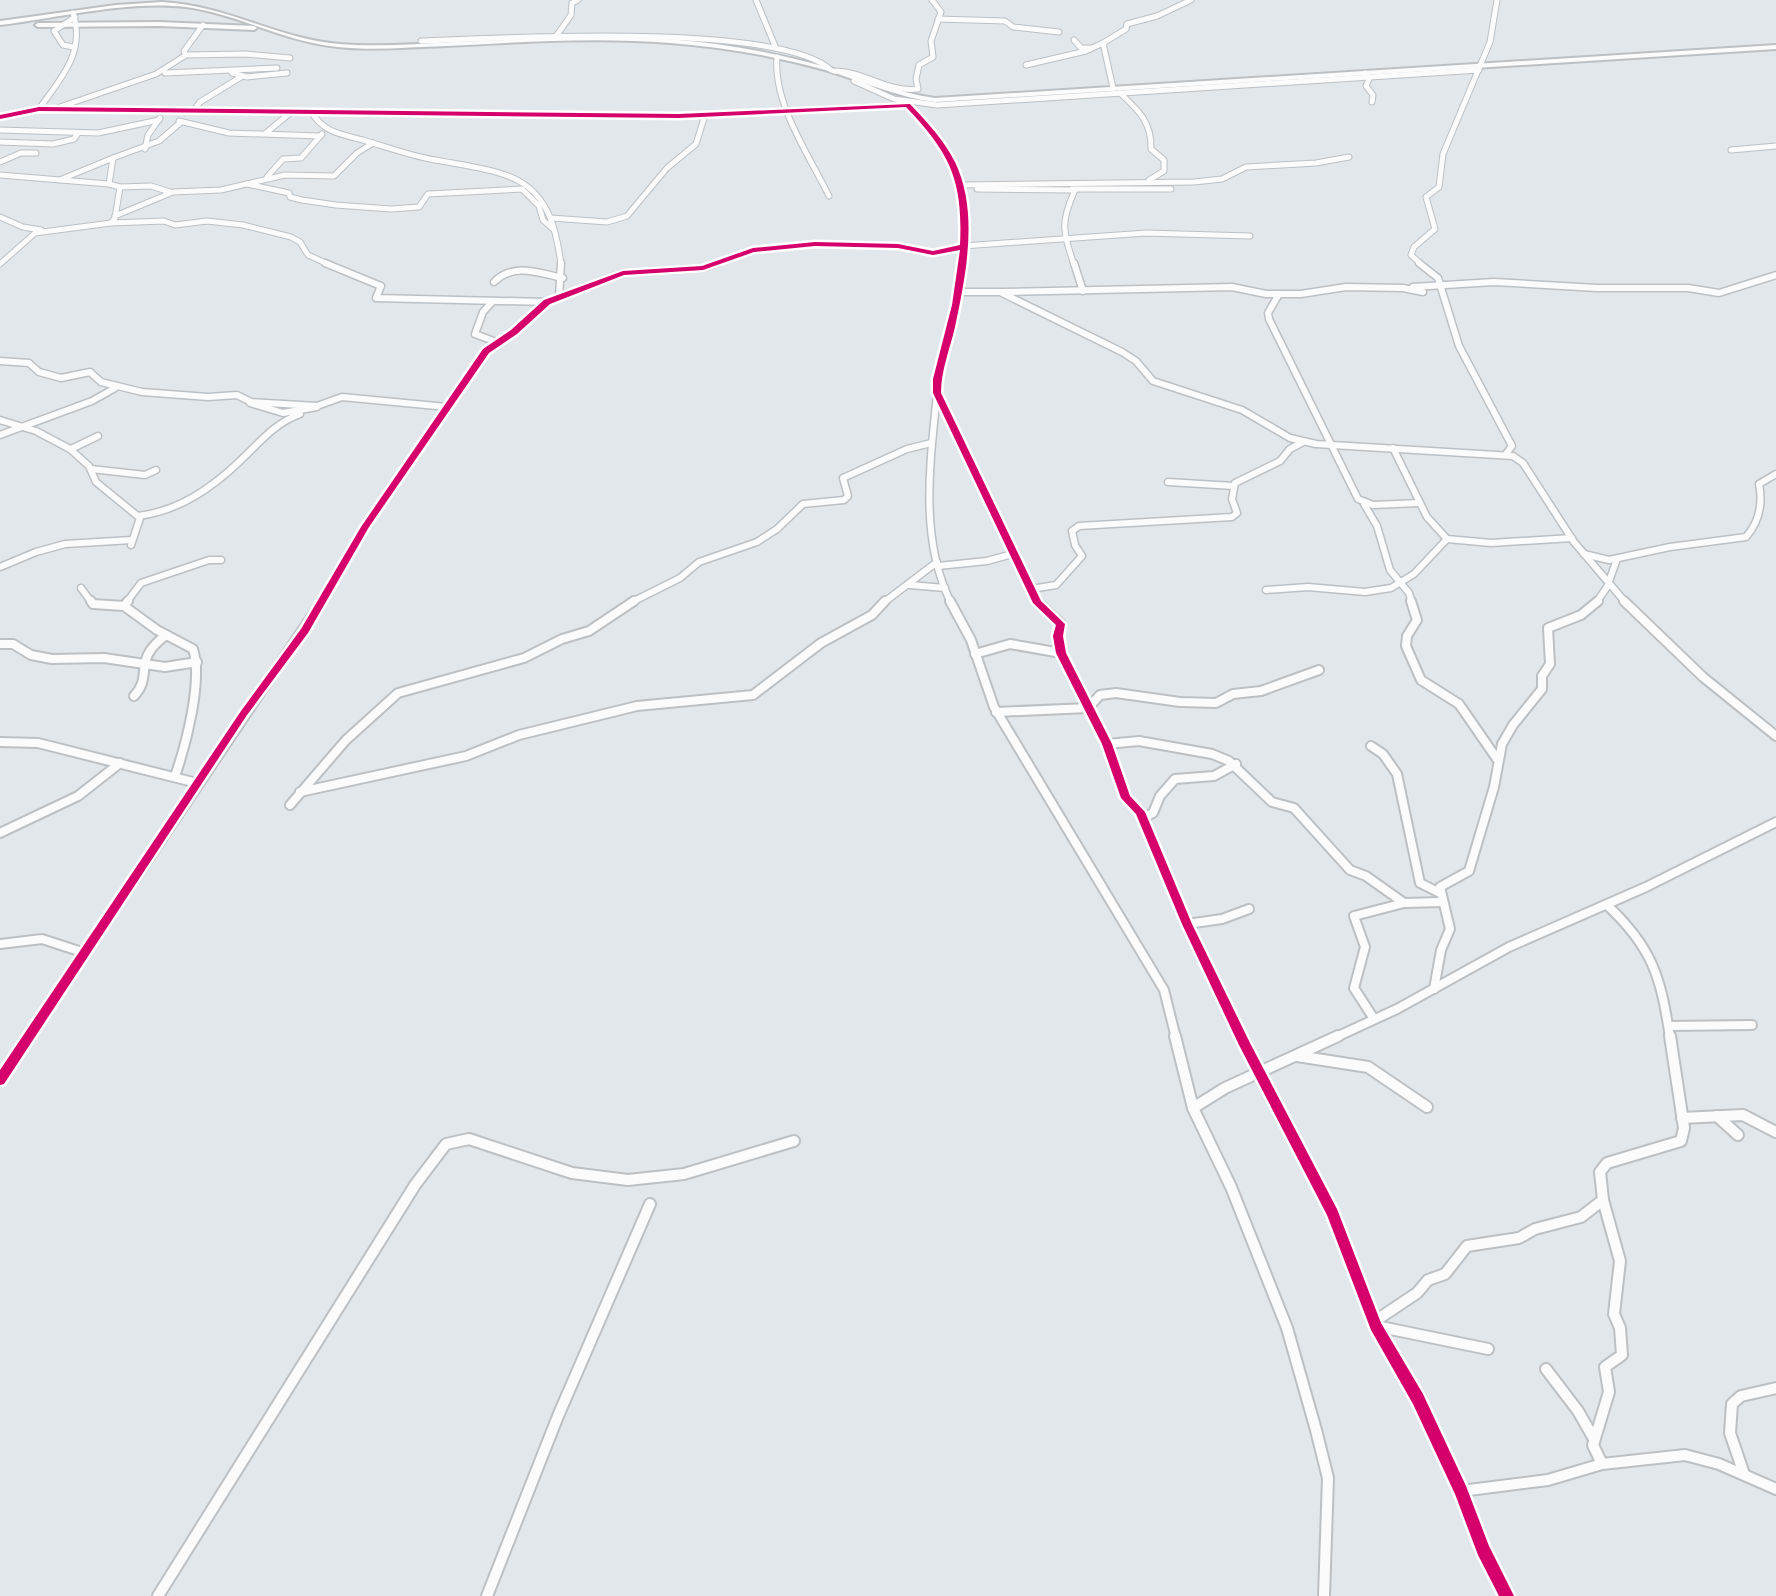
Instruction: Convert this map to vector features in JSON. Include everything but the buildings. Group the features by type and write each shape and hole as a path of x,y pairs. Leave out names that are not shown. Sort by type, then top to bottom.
{"street":[{"path":"756,0 775,46"},
{"path":"421,41 557,35 666,38 775,46 833,71 850,72 894,88 918,89 916,79 919,65 933,57 931,41 941,12 932,0"},
{"path":"1026,65 1103,46 1126,29 1127,24 1157,16 1191,0"},
{"path":"1497,0 1496,20 1480,68 1443,153 1439,187 1426,197 1435,229 1414,247 1411,255 1417,263 1435,272 1447,317 1468,366 1510,442 1512,449 1506,454"},
{"path":"557,35 571,15 574,1"},
{"path":"0,25 75,18 151,3 180,4 314,42 341,46 593,38 685,42 752,51 833,71 894,95 935,100 1117,91"},
{"path":"39,109 72,63 75,18"},
{"path":"73,47 63,45 54,31 75,18 273,30"},
{"path":"938,19 1009,21 1013,27 1059,32"},
{"path":"0,25 61,24"},
{"path":"186,55 184,51 203,25"},
{"path":"1074,40 1081,48 1095,48"},
{"path":"752,51 760,46"},
{"path":"1103,46 1117,91 1127,103 1141,112 1153,140 1151,149 1164,160 1165,166 1158,177 1139,182"},
{"path":"0,117 39,109 705,115 790,112 909,103 937,105 1774,48"},
{"path":"53,110 169,69 186,55 246,54 290,58"},
{"path":"777,57 776,70 790,112 829,196"},
{"path":"156,74 277,68"},
{"path":"169,69 176,72"},
{"path":"223,70 241,77 287,73"},
{"path":"1366,75 1365,85 1373,95 1372,102"},
{"path":"193,111 200,102 241,77"},
{"path":"856,79 854,81 874,91 909,103 943,146 960,188 963,247 959,292 937,379 927,492 937,564 996,712 1164,990 1193,1108 1231,1187 1287,1328 1316,1430 1328,1478 1324,1596"},
{"path":"60,180 113,158 145,149 171,135 185,111"},
{"path":"145,149 148,135 165,112"},
{"path":"266,133 290,112"},
{"path":"311,112 323,133"},
{"path":"551,218 587,218 606,222 620,220 637,205 668,167 691,150 699,139 705,115"},
{"path":"0,130 98,133 159,120"},
{"path":"180,123 235,135 323,133 420,157 510,174 534,188 551,218 563,278 559,296"},
{"path":"3,143 24,130"},
{"path":"3,143 53,144 74,139 78,133"},
{"path":"267,178 283,159 301,158 323,133"},
{"path":"148,135 160,139"},
{"path":"0,175 120,187 145,186 173,192 221,190 267,178 337,175 357,153 373,143"},
{"path":"1731,150 1776,146"},
{"path":"0,162 21,153 36,153"},
{"path":"960,188 1220,180 1246,167 1316,163 1349,157"},
{"path":"109,184 113,158"},
{"path":"510,174 520,189 539,206 543,220 555,230"},
{"path":"267,178 279,182 290,197 318,205 407,209 422,204 428,194 520,189"},
{"path":"1105,191 1106,182"},
{"path":"247,184 283,190"},
{"path":"111,223 120,187"},
{"path":"960,188 1171,189"},
{"path":"1072,189 1076,193 1064,214 1066,241 1083,291"},
{"path":"115,216 173,192"},
{"path":"0,217 23,227 46,231"},
{"path":"0,264 29,236 46,231 111,223 164,221 175,225 207,221 259,228 291,237 300,242 308,255 381,286 376,298 547,302"},
{"path":"0,1080 197,783 305,631 365,527 406,472 486,351 547,302 623,273 703,268 753,250 831,244 898,246 940,253 963,247 1024,240 1066,241 1146,233 1250,236"},
{"path":"494,282 501,274 516,269 563,278"},
{"path":"959,292 1232,287 1279,294 1346,287 1403,288 1494,282 1597,288 1688,288 1719,293 1776,275"},
{"path":"1403,288 1423,292"},
{"path":"1000,292 1122,352 1136,361 1153,381 1217,405 1242,410 1286,436 1304,442 1506,454 1523,463 1551,512 1610,586 1672,649 1776,736"},
{"path":"1279,294 1268,313 1269,319 1304,385 1329,444 1358,499 1377,526 1390,570 1409,593 1417,617 1406,646 1421,680 1459,704 1497,759"},
{"path":"493,301 483,312 475,334 499,343"},
{"path":"0,361 29,363 39,372 58,378 90,372 101,382 119,388"},
{"path":"0,435 28,427 75,403 93,400 107,389 119,388 208,397 237,395 262,409 300,414"},
{"path":"937,393 1031,589 1044,611 1061,624 1058,636 1061,653 1108,741 1126,798 1143,818 1187,924 1333,1213 1375,1323 1418,1399 1461,1491 1483,1550 1507,1596"},
{"path":"0,420 28,427 71,449 91,469 93,478 109,493 111,500 138,516 158,515 192,498 240,461 261,438 300,414 342,397 447,407"},
{"path":"246,401 320,406"},
{"path":"71,449 98,436"},
{"path":"1168,482 1234,486 1280,461 1290,449 1304,442"},
{"path":"290,805 346,740 398,693 524,658 562,639 589,631 632,602 680,578 699,562 757,542 777,529 803,504 844,500 848,496 843,478 907,449 931,443"},
{"path":"1393,448 1427,517 1447,539 1491,543 1572,538"},
{"path":"91,469 145,475 156,470"},
{"path":"1583,554 1605,560 1617,559 1670,547 1746,537 1755,528 1763,503 1759,484 1776,474"},
{"path":"1031,589 1056,585 1077,564 1082,554 1075,545 1072,531 1079,526 1232,517 1237,513 1232,499 1234,486"},
{"path":"1364,504 1420,503"},
{"path":"0,567 11,567 38,551 81,539 131,542 140,520 138,516"},
{"path":"1266,590 1322,588 1340,592 1392,588 1427,562 1447,539"},
{"path":"300,792 466,756 519,735 637,706 753,695 821,643 872,615 904,586 937,564 987,561 1016,553"},
{"path":"1434,989 1441,950 1450,929 1441,897 1442,885 1465,876 1469,871 1473,847 1494,787 1497,759 1520,713 1542,689 1542,676 1550,664 1548,628 1574,618 1592,606 1610,586 1617,559"},
{"path":"124,606 141,583 209,560 221,560"},
{"path":"904,586 924,584 945,588"},
{"path":"81,588 93,604 124,606 193,649 200,668 193,691 190,736 175,776"},
{"path":"134,696 142,687 143,666 150,647 166,635"},
{"path":"975,654 999,644 1017,642 1061,653"},
{"path":"0,644 19,646 40,658 95,657 165,667 197,662"},
{"path":"996,712 1055,712 1088,708 1100,695 1116,693 1180,702 1216,703 1233,694 1261,691 1319,670"},
{"path":"1108,741 1139,741 1194,751 1236,764 1272,802 1294,808 1349,869 1366,876 1404,903"},
{"path":"0,742 38,743 89,759 120,763 197,783"},
{"path":"1371,746 1386,754 1398,772 1407,813 1409,843 1420,883 1441,897"},
{"path":"0,833 78,796 120,763"},
{"path":"1143,818 1153,813 1160,796 1175,779 1214,776 1236,764"},
{"path":"1193,1108 1261,1071 1434,989 1509,947 1607,905 1776,822"},
{"path":"1374,1019 1354,988 1365,947 1354,916 1441,897"},
{"path":"1602,1464 1594,1451 1594,1439 1609,1392 1605,1367 1622,1355 1622,1347 1620,1328 1614,1314 1620,1261 1603,1200 1602,1167 1681,1141 1682,1118 1669,1026 1656,966 1626,922 1607,905"},
{"path":"1187,924 1222,919 1249,909"},
{"path":"0,944 42,939 85,953"},
{"path":"1669,1026 1752,1025"},
{"path":"1297,1056 1364,1065 1381,1073 1397,1088 1427,1107"},
{"path":"1682,1118 1743,1115 1776,1132"},
{"path":"1716,1116 1738,1135"},
{"path":"158,1596 415,1185 440,1149 451,1141 472,1139 574,1174 607,1180 636,1180 665,1178 702,1169 794,1141"},
{"path":"1375,1323 1397,1304 1419,1293 1428,1280 1441,1278 1452,1269 1463,1249 1471,1244 1517,1239 1536,1228 1592,1213 1603,1200"},
{"path":"487,1596 558,1416 650,1204"},
{"path":"1375,1323 1488,1349"},
{"path":"1546,1369 1582,1412 1594,1439"},
{"path":"1744,1474 1730,1433 1732,1404 1741,1396 1776,1388"},
{"path":"1461,1491 1548,1480 1602,1464 1685,1455 1744,1474 1776,1489"}],"cycle path":[{"path":"0,117 39,109 679,116 908,105 948,154 963,196 964,248 956,305 937,379 937,393 1037,603 1061,624 1058,636 1061,653 1107,744 1126,798 1140,812 1187,924 1245,1045 1333,1213 1376,1326 1418,1399 1461,1491 1483,1550 1507,1596"},
{"path":"0,1080 244,713 305,631 365,527 486,351 514,332 547,302 623,273 703,268 753,250 815,244 898,246 933,253 963,247"}]}
